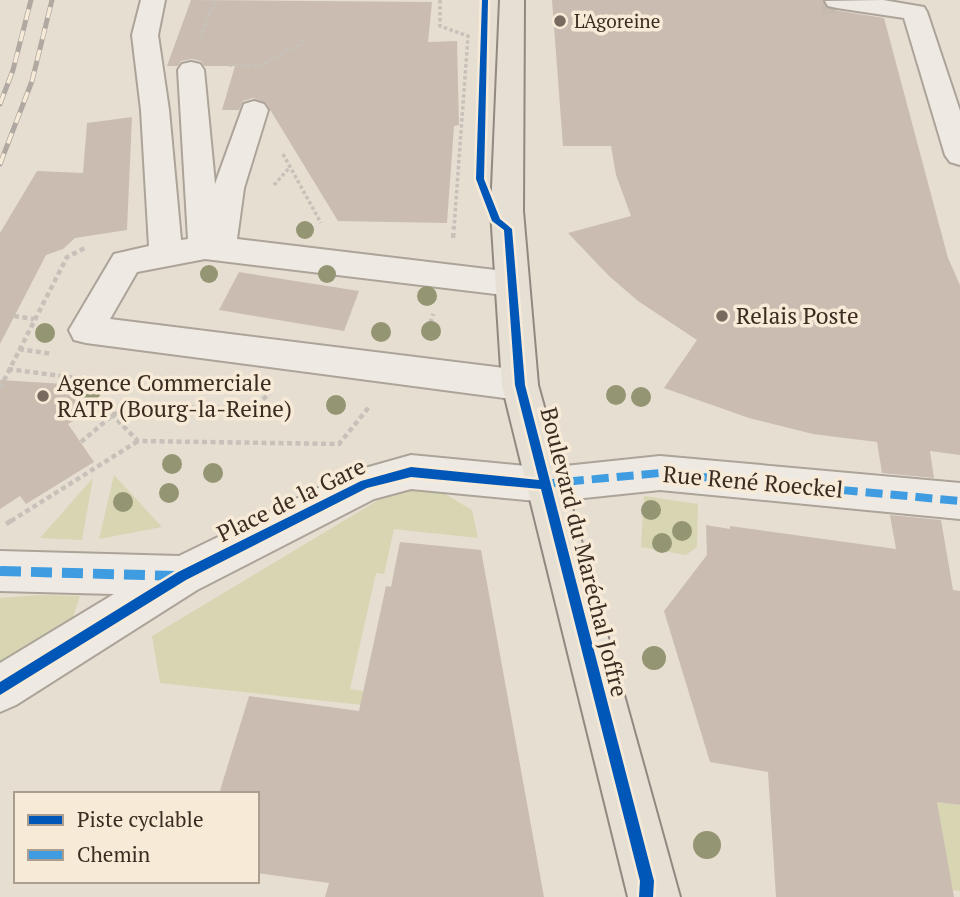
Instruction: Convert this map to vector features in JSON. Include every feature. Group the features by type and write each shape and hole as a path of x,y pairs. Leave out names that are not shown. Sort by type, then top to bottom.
{"main road":[{"name":"Boulevard du Maréchal Joffre","path":"512,0 507,211 520,385 649,892"}],"street":[{"path":"153,0 145,35 155,110 166,254"},
{"path":"837,1 915,12 960,155"},
{"path":"191,70 213,247"},
{"path":"213,247 254,110"},
{"path":"512,284 213,247 126,262 86,330 520,385"},
{"name":"Place de la Gare","path":"0,689 182,576 365,484 411,472 546,485"},
{"name":"Rue René Roeckel","path":"546,485 660,473 960,501"},
{"path":"0,571 182,576"}],"path":[{"path":"0,528 138,441 339,444 374,401 408,406 453,247 468,36 440,26 440,0"},
{"path":"226,65 261,65 299,45 303,37"},
{"path":"0,388 67,257"},
{"path":"14,316 34,319"},
{"path":"8,369 76,378 138,441"},
{"path":"81,442 114,414 148,407 250,408 279,387"}],"shaded area":[{"path":"114,475 162,527 99,539"},
{"path":"93,478 82,540 40,538"},
{"path":"400,487 445,494 472,510 478,538 394,529 384,574 376,573 350,689 404,697 436,713 160,683 152,636"},
{"path":"644,496 698,504 697,547 686,555 641,547"},
{"path":"80,596 69,629 0,669 0,598"},
{"path":"937,802 960,805 960,891 952,890"}],"building":[{"path":"191,0 432,2 428,42 457,41 459,125 454,126 447,223 338,221 266,103 253,98 243,101 239,110 222,110 235,66 204,66 201,61 192,59 181,61 178,66 167,66"},
{"path":"552,0 823,0 827,9 884,18 948,258 960,285 960,455 930,451 934,478 882,473 877,442 813,434 749,418 664,388 697,340 638,301 609,276 568,233 631,216 616,175 611,146 563,146"},
{"path":"132,117 127,230 75,238 63,249 46,255 0,344 0,233 37,171 83,173 87,123"},
{"path":"239,272 359,291 344,331 219,310"},
{"path":"0,380 64,384 86,413 68,424 94,462 26,504 20,496 0,509"},
{"path":"890,515 941,520 953,590 960,591 960,805 937,802 954,897 776,897 768,772 710,762 664,611 707,555 706,525 896,549"},
{"path":"400,542 481,550 544,897 325,897 329,883 259,873 259,792 220,792 249,696 359,711 386,586 391,587"}],"tunnel":[{"path":"823,0 837,1"}],"railway":[{"path":"0,104 13,70 31,0"},
{"path":"0,164 32,81 52,0"}],"marked path":[{"path":"542,484 660,473 960,501"},
{"path":"0,571 177,576"}],"cycle path":[{"path":"485,0 480,179 496,221 508,229 520,385 647,881 646,897"},
{"path":"0,689 182,576 365,484 411,472 546,485"}],"place":[{"name":"L'Agoreine","path":"560,21"},
{"name":"Relais Poste","path":"722,316"},
{"name":"Agence Commerciale RATP (Bourg-la-Reine)","path":"43,396"}]}
